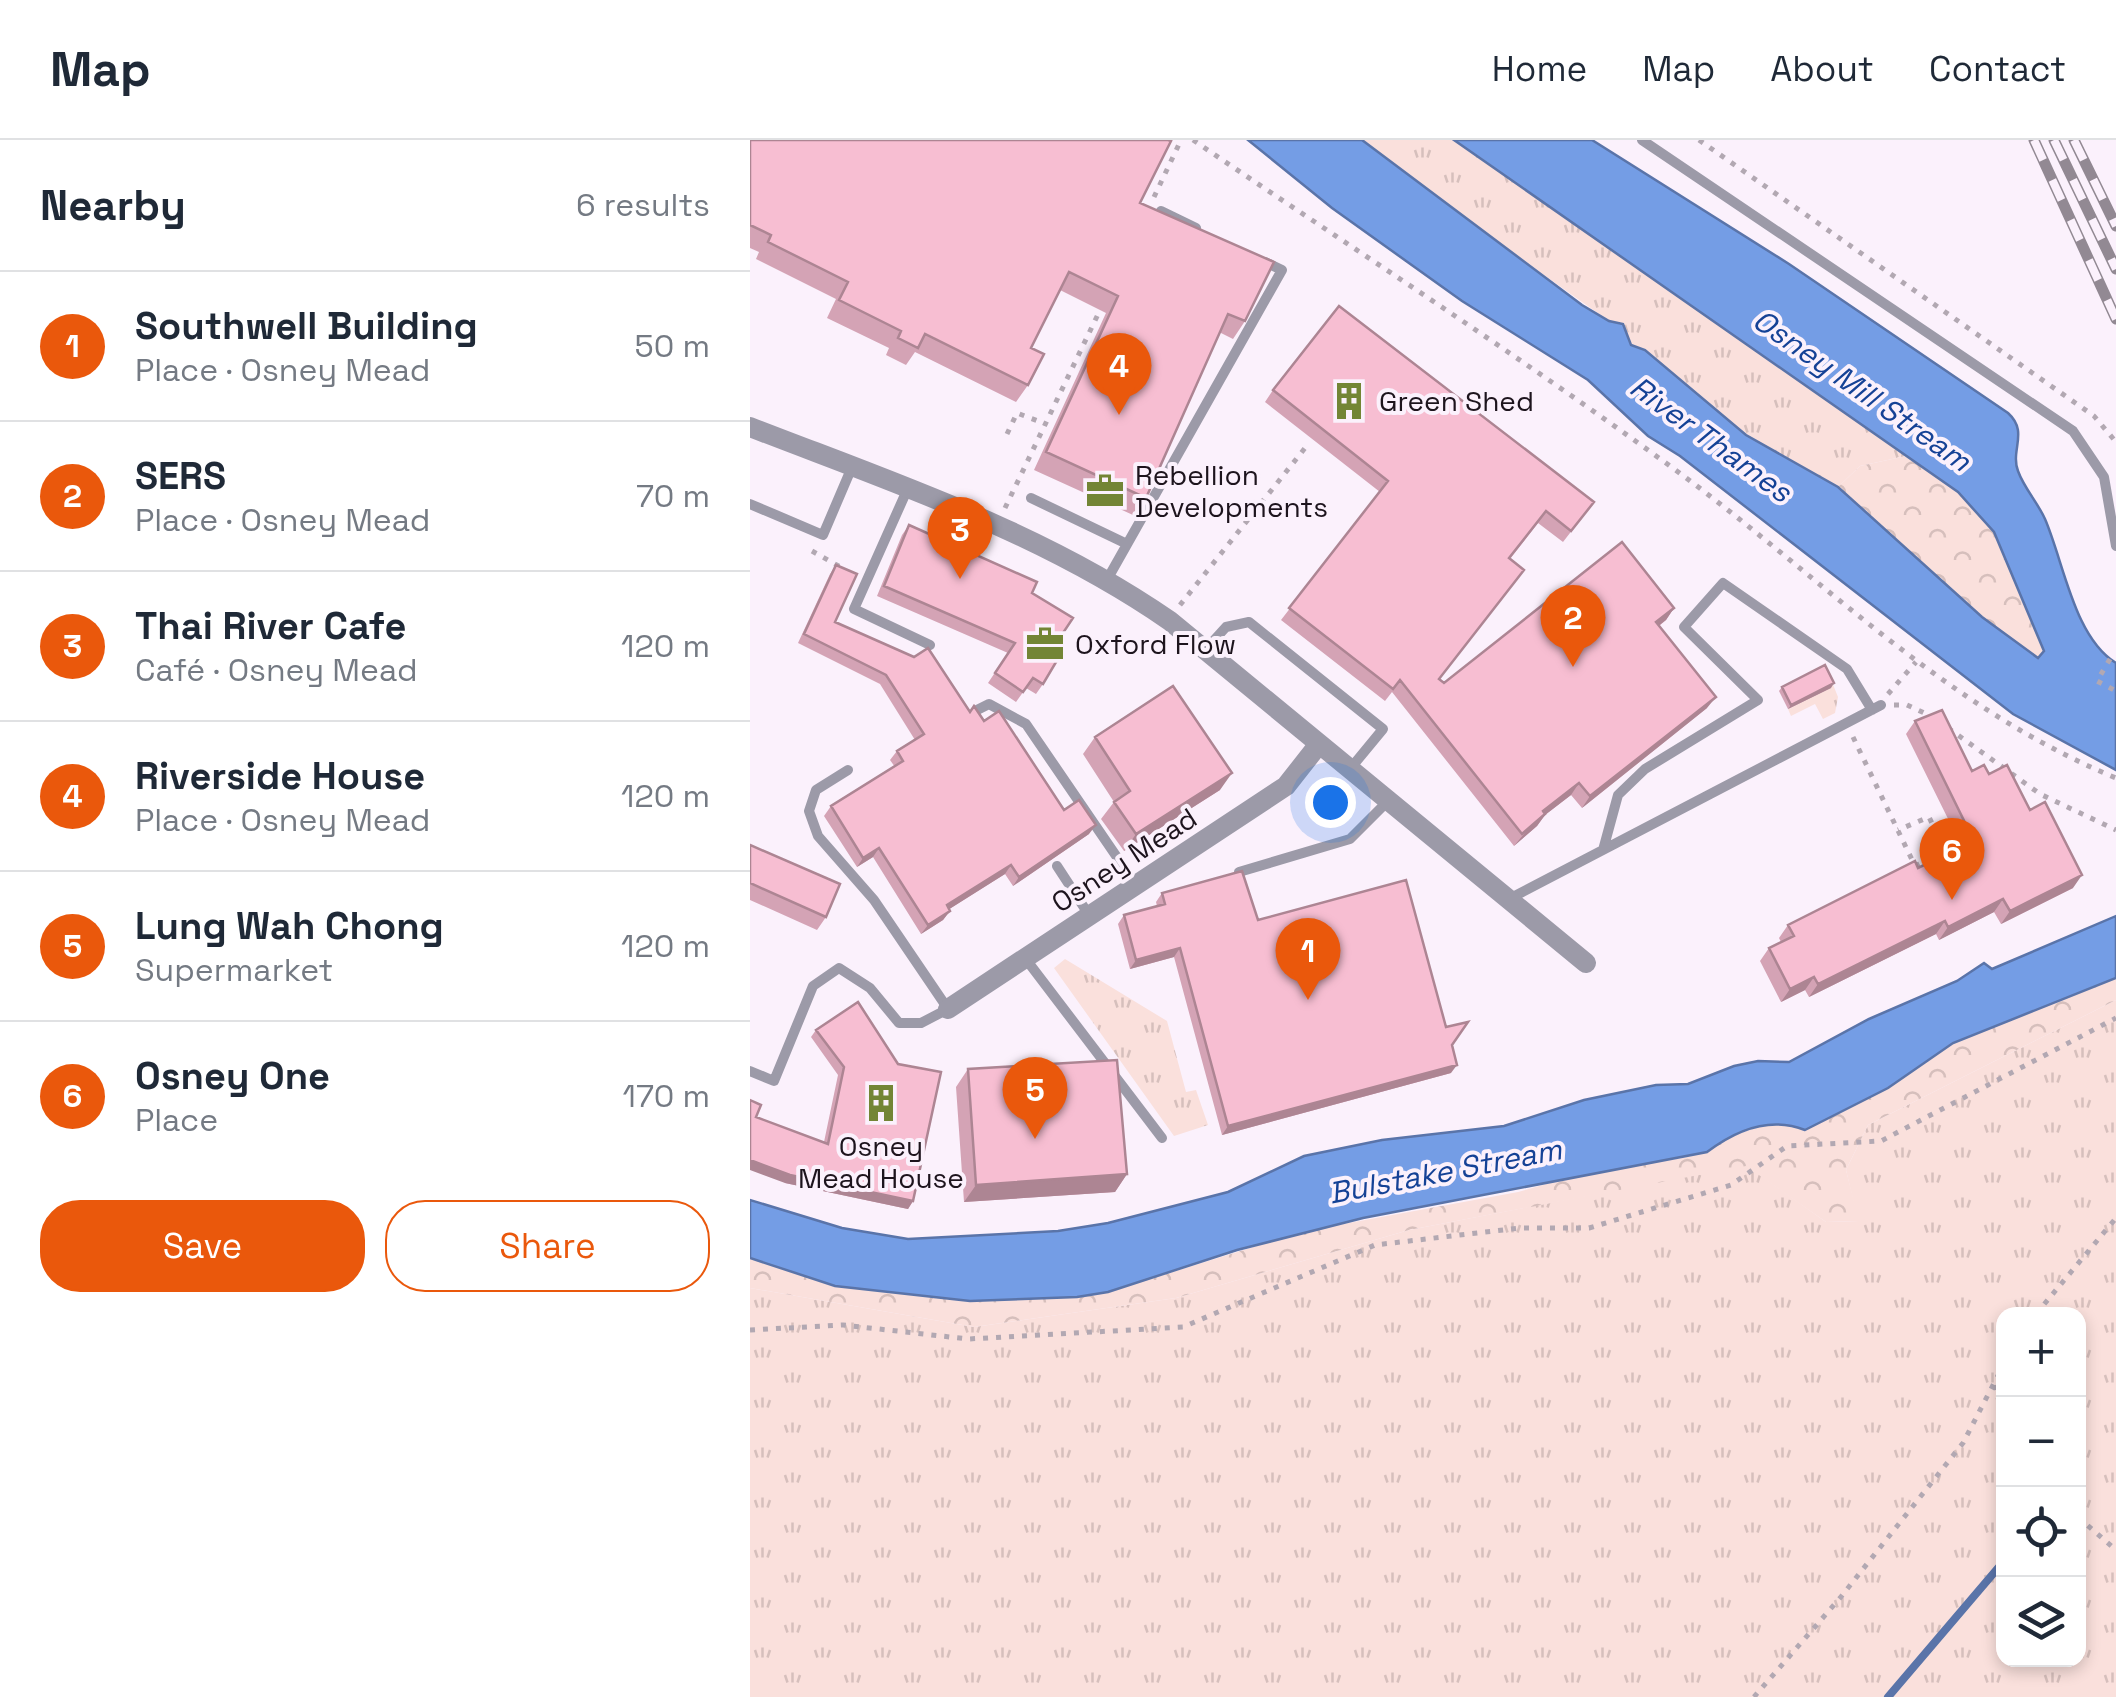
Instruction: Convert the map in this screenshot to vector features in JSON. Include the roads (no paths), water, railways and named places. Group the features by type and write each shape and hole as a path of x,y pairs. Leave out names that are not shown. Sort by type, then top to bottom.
{"street":[{"path":"750,427 997,524 1108,578 1206,650 1586,963"},
{"name":"Osney Mead","path":"948,1009 1286,786 1318,744"}],"lane":[{"path":"1642,140 2074,431 2116,494"},
{"path":"1161,210 1213,236"},
{"path":"1108,578 1282,270 1248,253"},
{"path":"750,504 823,534 852,467"},
{"path":"2104,477 2116,546"},
{"path":"908,488 854,610 930,645"},
{"path":"1030,498 1127,544"},
{"path":"1511,898 1876,708 1847,669 1724,583 1684,628 1758,700 1645,769 1618,795 1603,850"},
{"path":"1206,650 1226,627 1249,622 1383,729 1350,770"},
{"path":"977,710 989,704 1026,724 1136,886"},
{"path":"750,1072 774,1081 813,986 838,968 870,988 899,1023 921,1023 948,1009 874,900 818,836 809,811 816,790 848,770"},
{"path":"1239,872 1350,838 1389,801"},
{"path":"1057,866 1090,916"},
{"path":"1025,958 1162,1138"}],"water":[{"path":"1248,140 1362,140 1582,305 1609,321 1623,324 1631,345 1645,350 1746,435 1838,487 1982,617 2038,658 2044,651 1994,532 1958,492 1454,140 1592,140 1789,264 2008,413 2017,427 2018,471 2045,519 2080,618 2102,651 2116,663 2116,770 2013,714 1680,456 1648,436 1588,380 1462,301 1332,208"},
{"name":"Bulstake Stream","path":"2116,916 2116,978 1953,1043 1888,1088 1805,1130 1766,1125 1730,1137 1707,1152 1363,1218 1237,1250 1108,1292 1077,1297 970,1301 835,1286 750,1258 750,1200 842,1228 908,1239 1058,1231 1108,1223 1228,1192 1304,1156 1382,1140 1504,1126 1584,1100 1656,1085 1688,1084 1734,1066 1758,1061 1789,1062 1869,1019 1957,981 1984,963 1992,969"}],"waterway":[{"path":"1888,1697 1996,1570"}],"railway":[{"path":"2034,140 2116,319"},
{"path":"2054,140 2116,269"},
{"path":"2074,140 2116,226"}],"place":[{"name":"Green Shed","path":"1349,401"},
{"name":"Riverside House","path":"1119,415"},
{"name":"Rebellion Developments","path":"1105,491"},
{"name":"Thai River Cafe","path":"960,579"},
{"name":"Oxford Flow","path":"1045,644"},
{"name":"SERS","path":"1573,667"},
{"name":"Osney One","path":"1952,900"},
{"name":"Southwell Building","path":"1308,1000"},
{"name":"Osney Mead House","path":"881,1103"},
{"name":"Lung Wah Chong","path":"1035,1139"}],"water label":[{"name":"Osney Mill Stream","path":"1862,390"},
{"name":"River Thames","path":"1711,439"}]}
